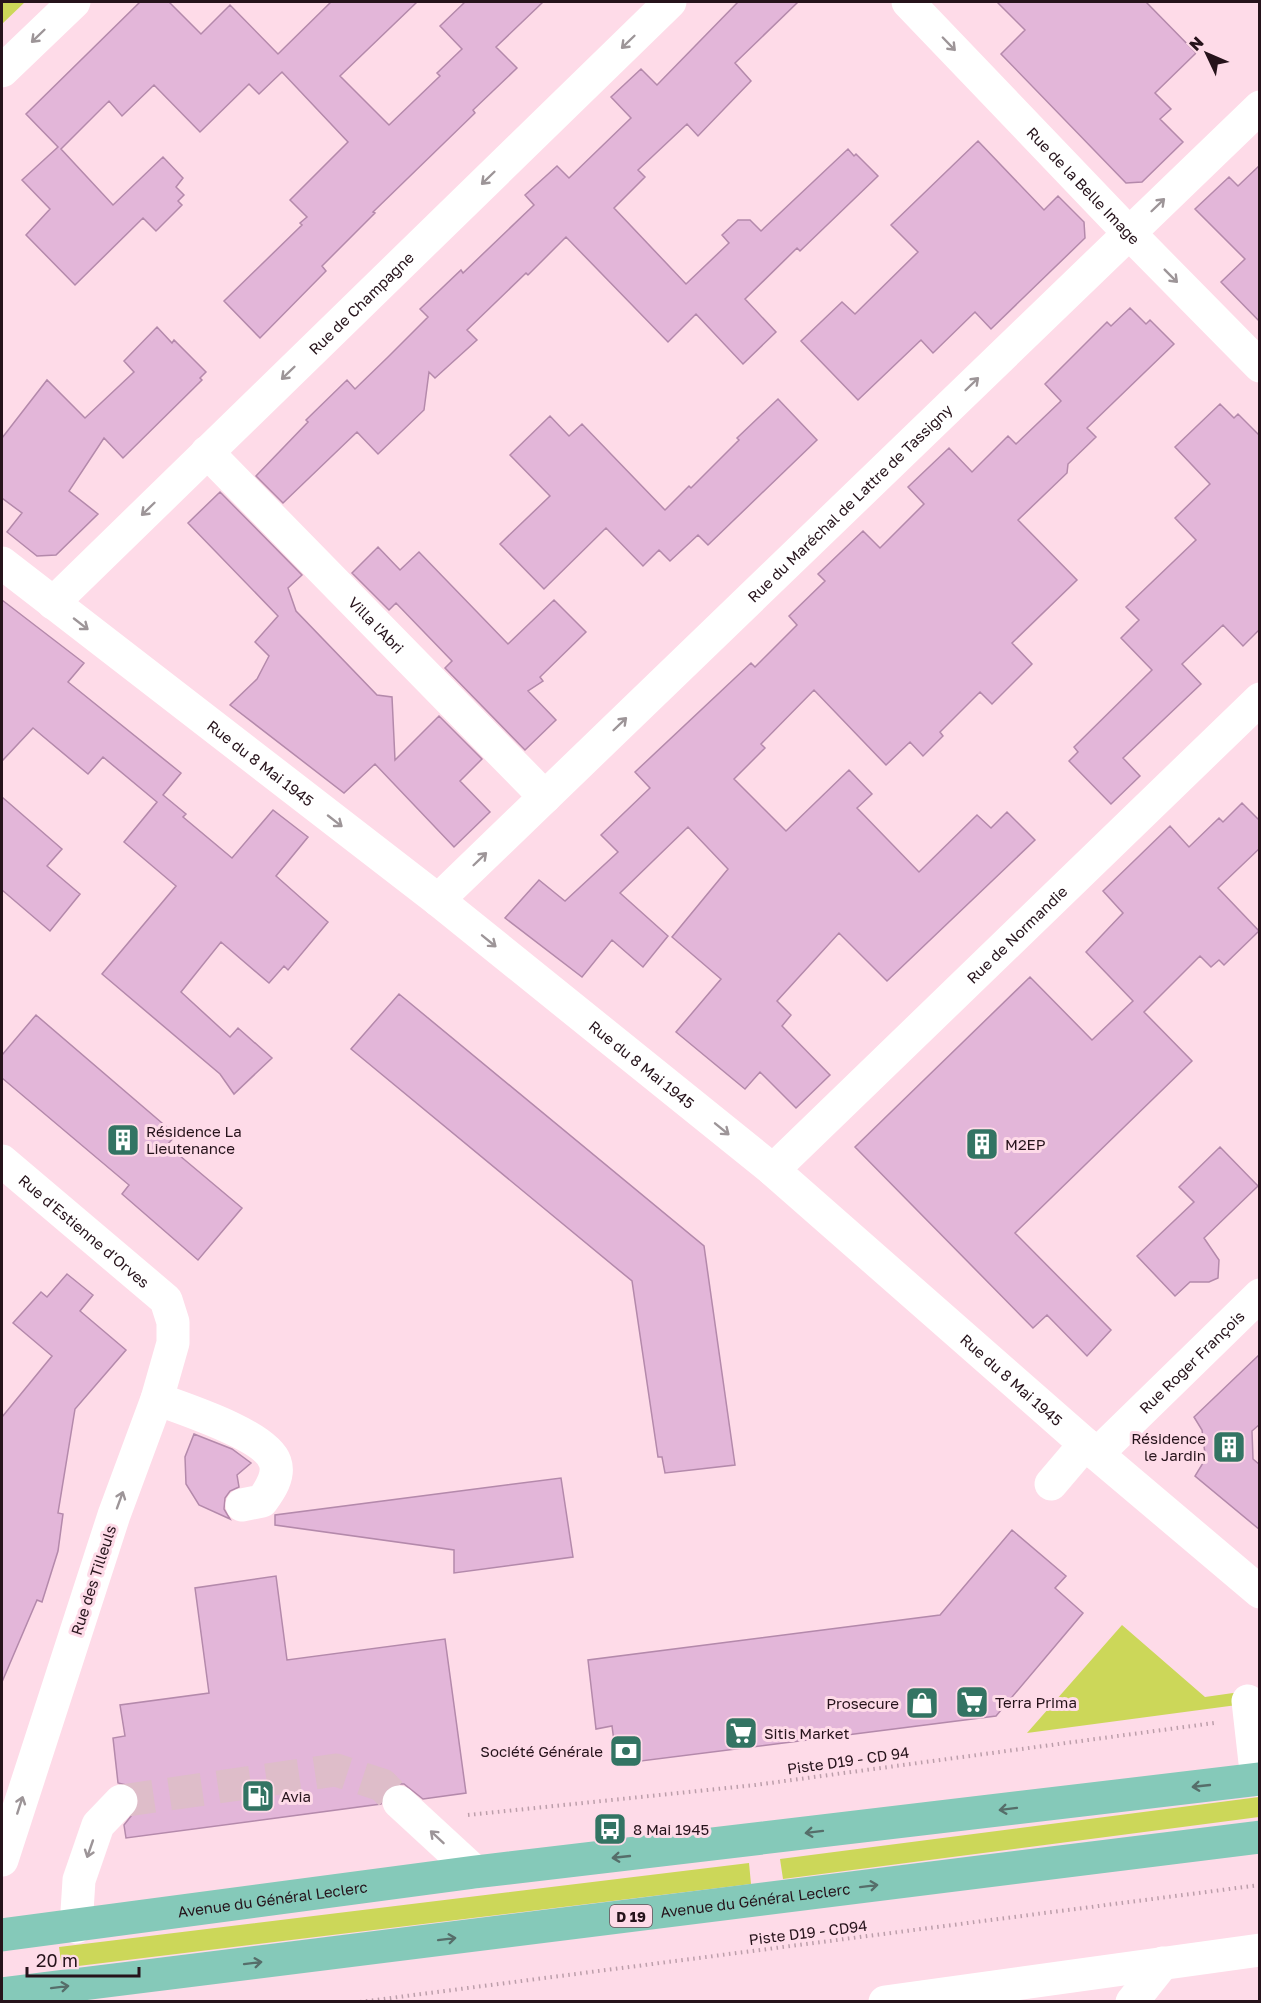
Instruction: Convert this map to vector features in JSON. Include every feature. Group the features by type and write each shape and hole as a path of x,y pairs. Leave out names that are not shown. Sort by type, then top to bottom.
{"main road":[{"name":"Avenue du Général Leclerc","path":"2,1935 76,1927 475,1872 1258,1780"},
{"name":"Avenue du Général Leclerc","path":"2,1994 1260,1837"}],"street":[{"path":"2,71 74,2"},
{"name":"Rue de Champagne","path":"53,603 670,2"},
{"name":"Rue de la Belle Image","path":"908,2 1260,366"},
{"name":"Rue du Maréchal de Lattre de Tassigny","path":"438,900 1260,107"},
{"name":"Villa l'Abri","path":"207,452 544,797"},
{"name":"Rue du 8 Mai 1945","path":"2,563 438,900 773,1170 1091,1449 1260,1592"},
{"name":"Rue de Normandie","path":"773,1170 1260,699"},
{"name":"Rue d'Estienne d'Orves","path":"2,1161 166,1300"},
{"name":"Rue Roger François","path":"1051,1484 1260,1295"},
{"name":"Rue des Tilleuls","path":"2,1860 114,1515 157,1399 173,1343 173,1322 166,1300"},
{"path":"157,1399 262,1443 276,1463 274,1484 262,1501 242,1505"},
{"path":"1249,1710 1258,1780"},
{"path":"76,1927 79,1880 94,1836 98,1825 121,1801"},
{"path":"399,1802 475,1872"},
{"path":"885,2001 1260,1950"},
{"path":"1132,2001 1162,1964"}],"path":[{"name":"Piste D19 - CD 94","path":"462,1816 755,1785 1249,1710"},
{"name":"Piste D19 - CD94","path":"360,2001 1260,1885"}],"green space":[{"path":"2,2 25,2 2,24"},
{"path":"1122,1625 1205,1697 1240,1692 1237,1705 1027,1733"},
{"path":"1259,1797 1259,1817 783,1879 780,1859"},
{"path":"749,1863 751,1884 62,1968 59,1947"}],"building":[{"path":"140,2 169,2 201,34 230,5 278,54 331,2 417,2 340,76 389,125 440,76 437,73 462,49 440,26 465,2 543,2 496,47 517,68 473,110 475,113 373,212 375,213 322,266 326,271 260,338 224,301 302,225 300,223 307,217 290,200 348,142 282,72 259,94 249,84 200,132 154,85 122,116 109,101 61,149 113,205 163,157 183,178 176,187 184,195 178,201 182,205 156,231 143,218 75,285 26,235 50,209 22,180 58,147 26,114"},
{"path":"738,2 798,2 735,63 751,81 698,136 687,124 638,170 645,177 614,208 686,284 729,243 722,235 738,220 750,220 761,231 848,149 854,156 856,154 878,176 800,251 797,248 745,299 776,332 743,364 696,314 668,342 566,237 467,330 477,340 435,378 429,372 424,410 378,454 357,432 283,503 256,476 308,422 306,420 347,380 355,389 428,317 420,309 461,270 463,273 534,205 525,195 557,166 569,178 631,118 611,97 641,69 657,85"},
{"path":"997,2 1146,2 1196,53 1155,93 1171,109 1160,119 1183,142 1142,182 1126,183 1001,54 1025,30"},
{"path":"978,141 1044,210 1058,196 1084,222 1085,238 991,329 975,312 933,353 921,340 858,400 801,341 842,302 855,314 918,252 891,225"},
{"path":"1260,165 1260,322 1221,282 1245,259 1195,209 1229,177 1238,186"},
{"path":"1130,308 1146,324 1150,320 1174,344 1087,428 1096,437 1068,464 1067,473 1018,520 1077,580 1012,643 1032,664 992,704 980,692 940,732 943,736 923,756 910,742 886,765 814,690 761,744 765,748 734,779 786,831 849,770 872,794 857,808 919,872 977,815 991,828 1007,812 1035,840 887,981 839,933 777,1001 791,1015 782,1026 830,1075 796,1108 760,1072 745,1089 676,1032 721,979 672,937 728,869 688,827 620,893 668,936 643,967 612,940 582,977 505,918 539,880 565,901 618,852 601,835 650,788 635,772 751,663 755,667 797,625 789,616 825,581 818,574 863,531 880,548 924,504 908,487 949,448 972,472 1008,436 1016,444 1061,401 1045,384 1107,322 1111,326"},
{"path":"157,327 172,343 174,340 206,372 200,378 202,380 123,458 104,438 69,491 98,514 56,555 37,556 7,532 22,513 2,498 2,438 47,380 85,418 134,372 124,361"},
{"path":"778,399 817,440 708,545 698,535 670,561 659,550 643,566 606,528 544,589 500,544 550,496 510,455 550,416 569,436 582,424 665,510 689,486 691,488 739,440 737,438"},
{"path":"1220,404 1234,418 1238,414 1260,436 1260,629 1243,646 1223,625 1182,664 1201,684 1123,758 1140,776 1111,804 1069,761 1078,752 1074,747 1152,670 1121,638 1139,620 1126,607 1196,540 1175,518 1210,484 1175,447"},
{"path":"220,492 302,575 288,588 296,611 377,695 392,697 395,760 439,716 482,759 460,781 490,812 454,847 375,764 344,793 230,705 257,679 269,656 255,642 278,616 188,523"},
{"path":"378,547 400,570 419,552 508,644 554,600 586,632 540,677 543,681 528,691 556,720 525,750 445,668 452,661 396,603 389,610 352,573"},
{"path":"2,600 84,663 68,682 181,773 163,795 186,814 183,817 232,858 273,810 308,837 276,876 328,922 288,970 284,966 269,983 221,942 181,992 230,1037 238,1028 272,1058 234,1094 220,1074 102,974 176,886 124,842 157,802 103,757 88,774 33,728 2,761"},
{"path":"2,797 62,849 47,866 80,894 50,931 2,890"},
{"path":"1242,803 1260,821 1260,848 1218,888 1259,931 1224,965 1219,960 1211,967 1200,956 1144,1012 1192,1061 1015,1233 1111,1330 1087,1356 1047,1315 1033,1328 855,1147 1030,977 1092,1040 1133,1001 1086,952 1123,913 1103,891 1170,826 1189,847 1219,818 1223,822"},
{"path":"399,994 704,1246 735,1465 665,1473 662,1457 658,1457 632,1281 351,1049"},
{"name":"Résidence La Lieutenance","path":"36,1015 176,1135 167,1145 242,1208 198,1260 122,1194 129,1185 2,1078 2,1055"},
{"path":"1220,1147 1258,1186 1204,1238 1219,1260 1218,1278 1209,1282 1190,1282 1175,1296 1137,1256 1194,1202 1179,1187"},
{"path":"67,1274 93,1295 80,1311 126,1350 75,1409 58,1513 63,1514 58,1551 42,1602 37,1600 2,1682 2,1417 52,1356 13,1323 41,1292 47,1297"},
{"name":"Résidence le Jardin","path":"1260,1354 1260,1424 1252,1431 1253,1459 1260,1465 1260,1530 1195,1476 1203,1463 1205,1454 1202,1430 1194,1417"},
{"path":"194,1434 232,1449 251,1463 237,1475 239,1487 230,1491 225,1498 224,1509 230,1519 199,1505 186,1484 185,1457"},
{"path":"561,1478 573,1557 454,1573 454,1550 275,1525 275,1515"},
{"path":"1012,1530 1066,1576 1055,1588 1083,1613 996,1716 617,1764 612,1726 596,1729 588,1660 940,1615"},
{"path":"276,1576 287,1660 445,1639 466,1793 423,1799 404,1784 394,1784 385,1790 381,1804 126,1838 124,1825 139,1806 139,1796 134,1787 118,1783 113,1738 125,1736 120,1705 209,1693 195,1588"}],"tunnel":[{"path":"121,1801 336,1770 382,1785 399,1802"}],"place":[{"name":"Résidence La Lieutenance","path":"123,1140"},
{"name":"M2EP","path":"982,1144"},
{"name":"Résidence le Jardin","path":"1229,1447"},
{"name":"Terra Prima","path":"972,1702"},
{"name":"Prosecure","path":"922,1703"},
{"name":"Sitis Market","path":"741,1733"},
{"name":"Société Générale","path":"626,1751"},
{"name":"Avia","path":"258,1796"},
{"name":"8 Mai 1945","path":"610,1829"}]}
